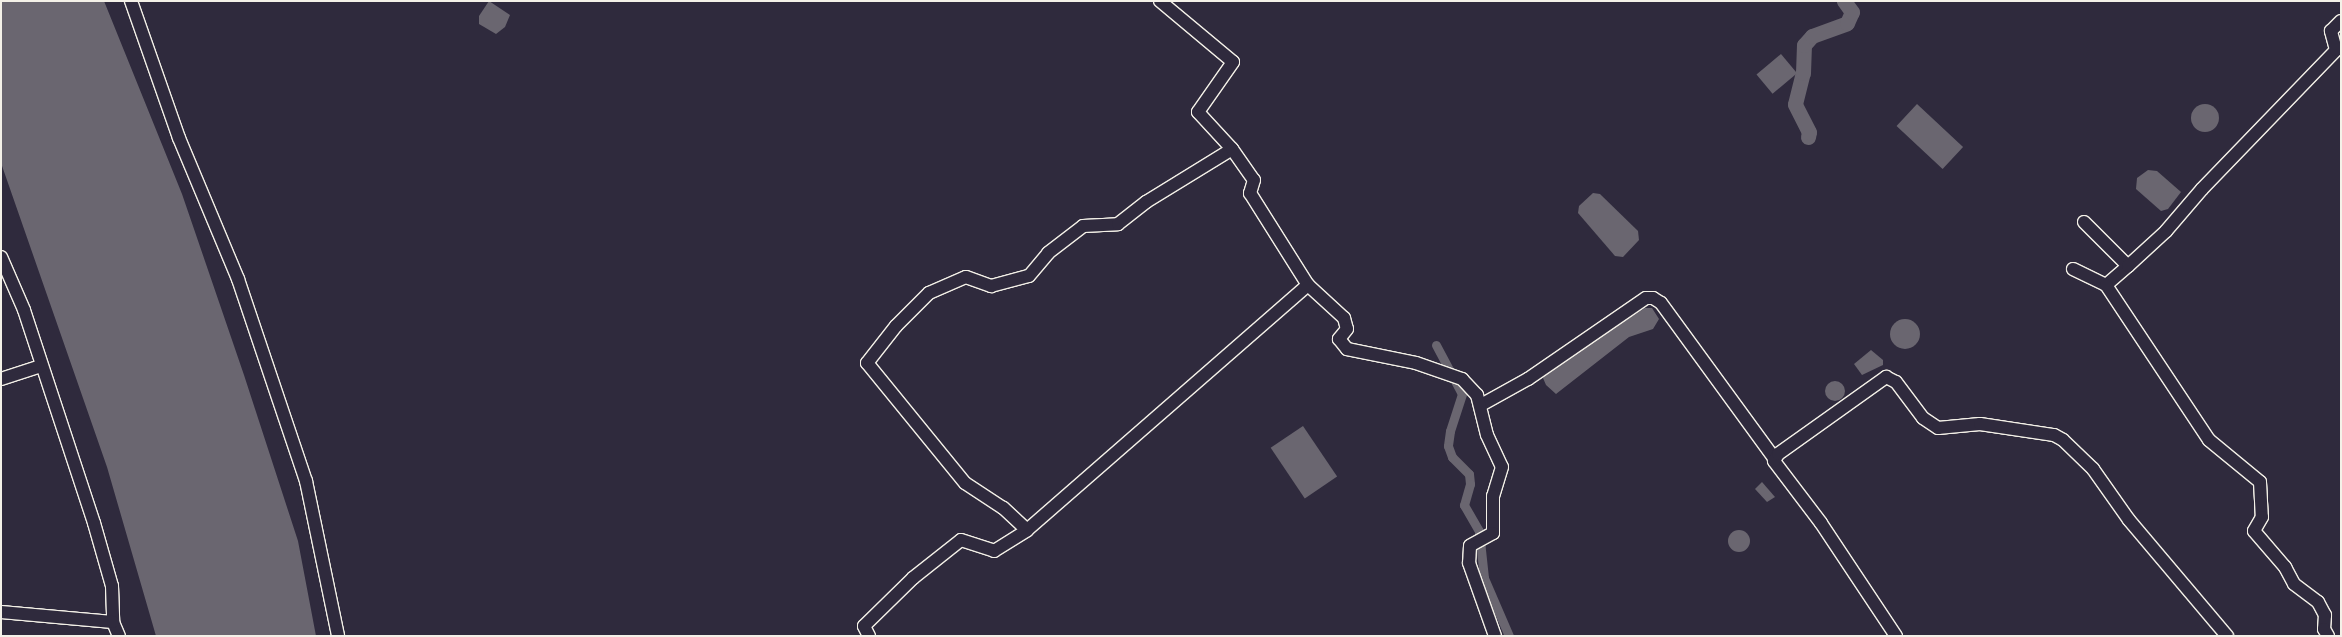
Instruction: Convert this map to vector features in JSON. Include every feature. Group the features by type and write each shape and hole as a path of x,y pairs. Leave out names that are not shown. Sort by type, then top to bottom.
{"street":[{"path":"131,1 179,138 238,279 306,481 338,636"},
{"path":"1160,1 1233,62 1198,112 1232,149 1254,180 1250,193 1308,285 1344,318 1347,329 1339,339 1348,349 1416,363 1462,379 1477,395 1481,405 1487,436 1502,467 1493,496 1493,529 1490,537 1477,542 1469,549 1469,563 1495,636"},
{"path":"2106,285 2166,231 2202,189 2336,50 2331,31 2341,21"},
{"path":"1027,530 1003,508 966,483 867,363 896,326 929,293 966,277 991,286 1029,276 1048,253 1083,226 1118,224 1146,202 1232,149"},
{"path":"2084,222 2128,266"},
{"path":"1,257 24,310 40,366 104,559 112,586 114,622 118,636"},
{"path":"2074,269 2106,285 2210,440 2260,482 2262,517 2254,531 2285,566 2292,581 2318,602 2325,615 2324,629 2328,636"},
{"path":"869,636 864,626 913,578 961,540 994,551 1027,530 1308,285"},
{"path":"1481,405 1528,379 1646,298 1653,298 1661,302 1774,458 1775,464 1821,523 1896,636"},
{"path":"1,379 40,366"},
{"path":"1774,458 1886,377 1896,382 1924,418 1938,428 1968,423 2054,435 2093,470 2129,520 2227,636"},
{"path":"1,612 114,622"}],"shaded area":[{"path":"1,1 104,1 182,194 244,375 298,541 316,636 156,636 107,467 1,163"},
{"path":"489,1 510,15 505,27 496,34 479,24 479,16"},
{"path":"1781,54 1797,73 1773,94 1756,75"},
{"path":"1917,104 1963,147 1943,169 1897,126"},
{"path":"2205,104 2215,108 2219,118 2215,128 2205,132 2195,128 2191,118 2195,108"},
{"path":"2148,170 2157,171 2181,192 2168,209 2161,211 2136,189 2137,178"},
{"path":"1593,193 1600,194 1638,231 1639,240 1623,257 1615,256 1578,213 1579,206"},
{"path":"1645,308 1652,308 1659,319 1653,329 1629,337 1556,394 1546,385 1543,378 1548,370"},
{"path":"1905,319 1911,320 1919,328 1919,340 1911,348 1905,349 1899,348 1891,340 1890,334 1891,328 1899,320"},
{"path":"1871,350 1883,360 1883,365 1862,375 1854,364"},
{"path":"1831,381 1839,381 1845,387 1845,395 1839,401 1831,401 1825,395 1825,387"},
{"path":"1303,426 1337,477 1305,498 1271,448"},
{"path":"1762,482 1775,497 1767,502 1755,489"},
{"path":"1739,530 1747,533 1750,541 1747,549 1739,552 1731,549 1728,541 1731,533"}],"waterway":[{"path":"1808,137 1809,132 1795,104 1803,73 1804,45 1812,36 1847,23 1852,12 1844,1"},
{"path":"1436,345 1462,394 1450,431 1448,446 1452,457 1469,474 1470,484 1464,505 1479,531 1484,578 1509,636"}]}
